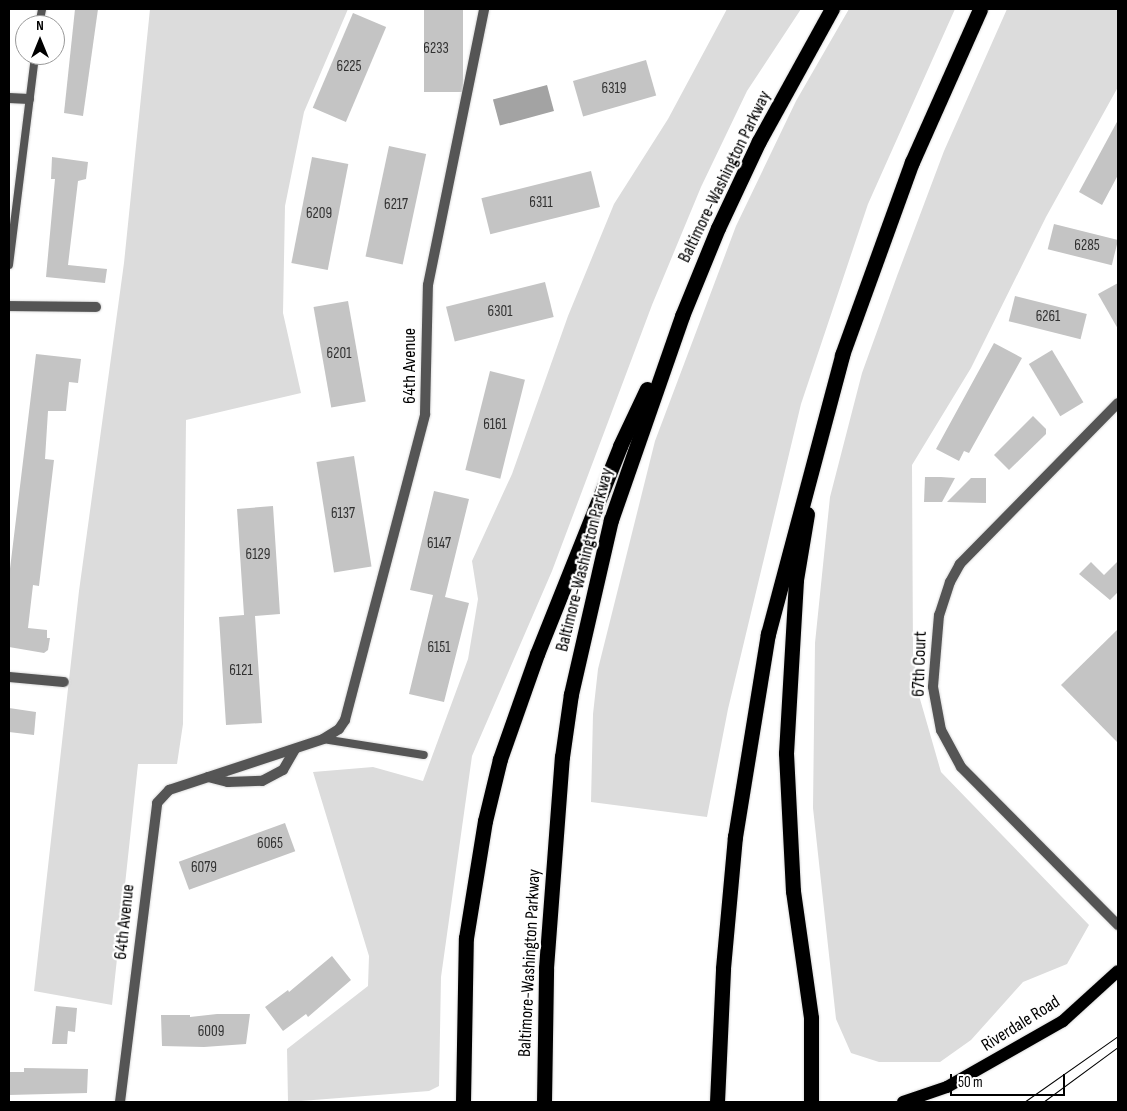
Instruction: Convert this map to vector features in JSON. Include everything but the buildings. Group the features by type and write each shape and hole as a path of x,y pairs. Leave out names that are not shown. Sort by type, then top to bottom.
{"highway":[{"name":"Baltimore-Washington Parkway","path":"544,1102 543,1065 550,899 562,757 571,694 623,477 682,316 759,142 832,9"},
{"path":"717,1102 729,890 750,732 768,634 823,419 852,327 909,171 980,9"},
{"path":"464,1102 466,938 484,821 500,759 537,654 617,455 682,316"},
{"path":"811,1102 811,1018 794,891 786,753 796,580 823,419"}],"main road":[{"name":"Riverdale Road","path":"903,1102 947,1087 1063,1021 1118,971"}],"street":[{"name":"64th Avenue","path":"120,1102 157,803 169,790 322,739 339,729 345,720 424,418 428,372 428,285 484,9"},
{"path":"9,98 29,99"},
{"path":"9,306 96,308"},
{"name":"67th Court","path":"1118,403 973,547 960,564 950,582 939,615 933,687 941,730 961,767 1118,925"},
{"path":"9,677 64,682"},
{"name":"64th Avenue","path":"208,777 228,782 262,781 283,770 295,749"}],"lane":[{"path":"9,265 34,65"},
{"path":"322,739 424,755"}],"shaded area":[{"path":"150,9 348,9 304,112 285,206 283,313 301,393 186,420 183,724 177,764 138,764 112,1005 34,991 79,591 124,263"},
{"path":"727,9 801,9 747,91 701,187 652,305 552,571 472,756 441,977 439,1086 429,1091 288,1102 287,1049 368,986 369,956 313,772 373,767 423,781 468,659 478,599 472,561 512,474 568,316 614,204 668,119"},
{"path":"849,9 955,9 868,204 801,404 728,709 707,817 591,802 593,714 598,669 655,441 736,226 796,101"},
{"path":"1007,9 1118,9 1118,87 1046,217 971,368 912,465 913,653 920,699 941,772 1089,925 1067,964 1023,982 971,1040 940,1062 879,1062 851,1053 836,1019 813,808 815,643 830,497 862,373 897,276 944,151"},
{"path":"547,85 554,111 500,126 493,99"}],"tram line":[{"path":"1024,1102 1118,1036"},
{"path":"1043,1102 1118,1047"}]}
